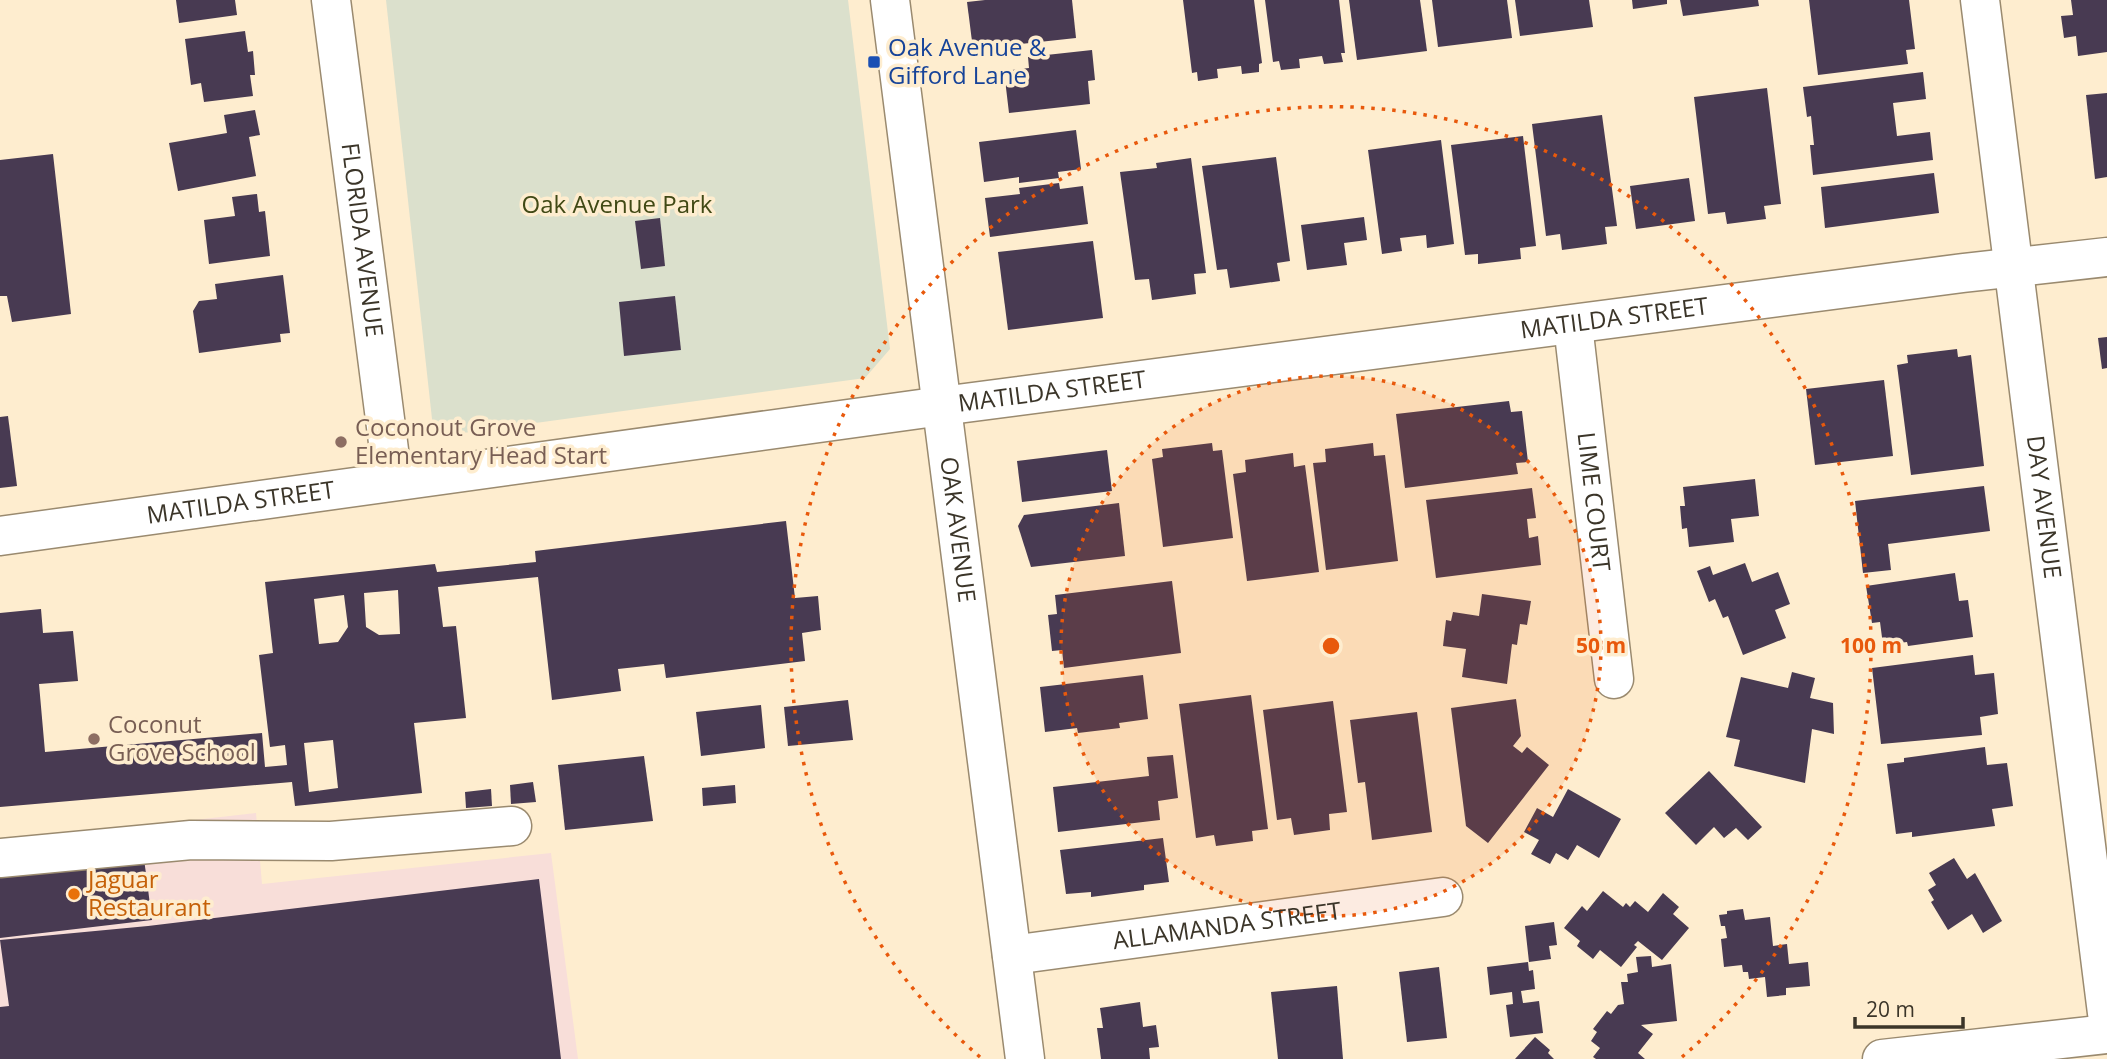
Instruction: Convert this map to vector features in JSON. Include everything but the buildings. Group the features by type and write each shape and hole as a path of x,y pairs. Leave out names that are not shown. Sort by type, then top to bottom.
{"street":[{"name":"FLORIDA AVENUE","path":"331,0 393,481"},
{"name":"OAK AVENUE","path":"890,0 1025,1059"},
{"name":"DAY AVENUE","path":"1980,0 2107,1013"},
{"name":"MATILDA STREET","path":"0,536 942,406 2107,257"},
{"name":"LIME COURT","path":"1573,325 1614,679"},
{"path":"0,858 191,840 331,841 512,826"},
{"name":"ALLAMANDA STREET","path":"1012,955 1443,897"},
{"path":"1882,1059 2107,1034"}],"shaded area":[{"path":"256,813 262,884 551,853 578,1059 0,1059 0,842"}],"green space":[{"name":"Oak Avenue Park","path":"386,0 848,0 890,349 865,378 434,437"}],"place":[{"name":"Oak Avenue & Gifford Lane","path":"874,62"},
{"name":"Coconout Grove Elementary Head Start","path":"341,442"},
{"name":"Coconut Grove School","path":"94,739"},
{"name":"Jaguar Restaurant","path":"74,894"}]}
